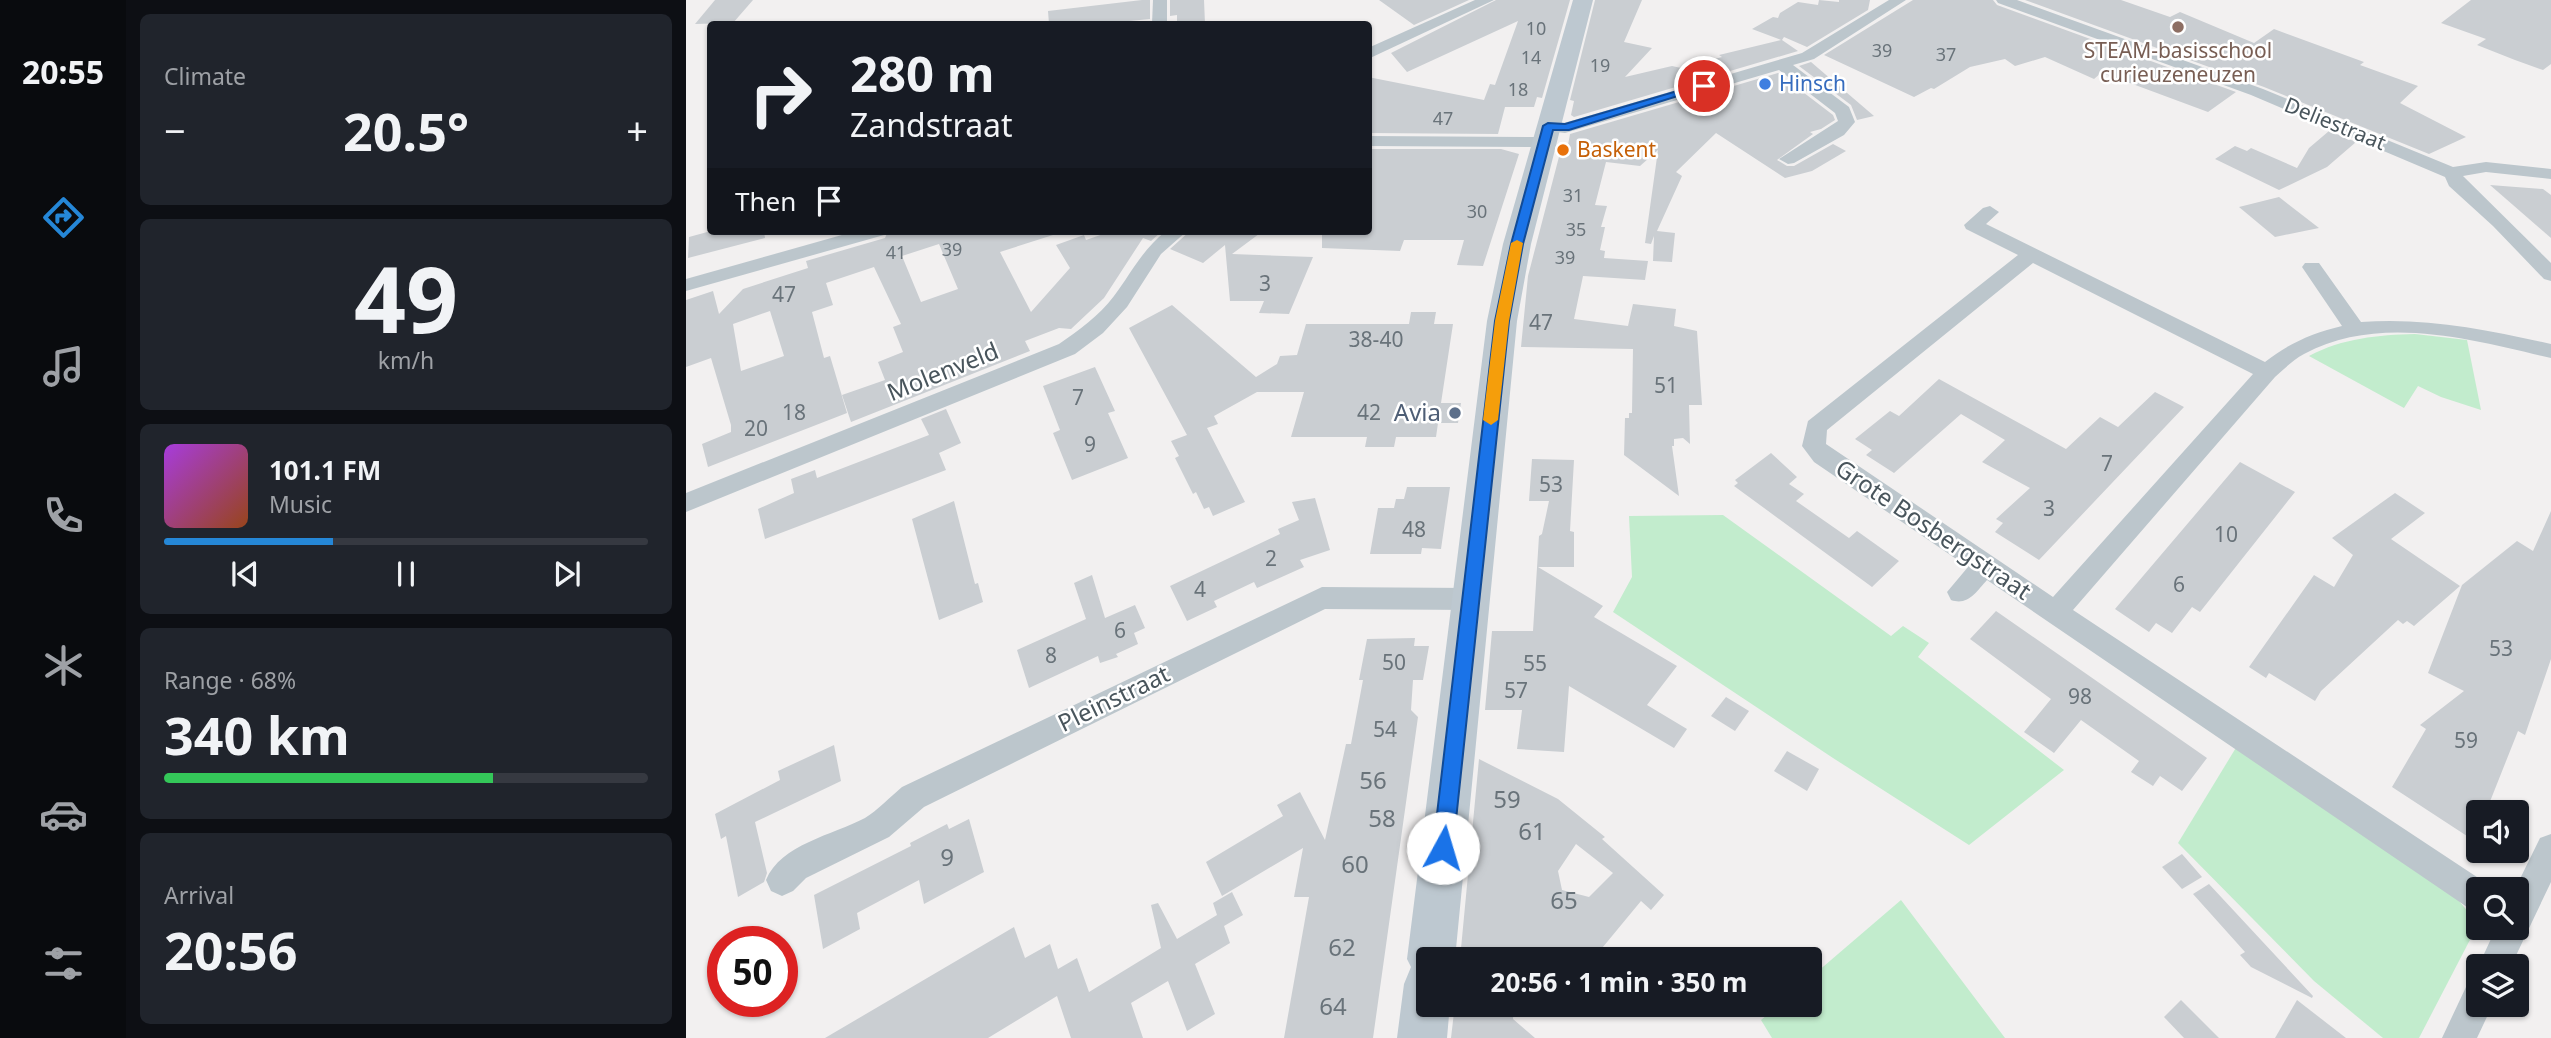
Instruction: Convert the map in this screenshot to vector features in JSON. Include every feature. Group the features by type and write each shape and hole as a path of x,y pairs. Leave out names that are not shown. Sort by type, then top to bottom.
{"main road":[{"path":"1432,947 1507,288 1583,0"},
{"path":"1422,1038 1424,1017"}],"street":[{"path":"1160,0 1160,21"},
{"path":"1372,52 1488,0"},
{"path":"1372,141 1546,134 1820,50 1899,0"},
{"name":"Deliestraat","path":"2003,0 2257,92 2453,174 2455,182 2500,222 2551,275"},
{"path":"1781,64 1843,111 1847,122 1838,131 1788,159"},
{"path":"2453,174 2463,168 2551,174"},
{"path":"1990,212 1973,225 2267,372"},
{"path":"686,285 863,235"},
{"name":"Molenveld","path":"686,503 1067,349 1097,328 1120,302 1154,250 1173,235"},
{"name":"Grote Bosbergstraat","path":"2031,254 1816,427 1814,446 1822,456 2466,888"},
{"path":"2312,267 2356,330"},
{"name":"Grote Bosbergstraat","path":"2055,612 2267,372 2295,351 2323,337 2356,330 2408,327 2438,329 2551,351"},
{"path":"1960,593 1985,566"},
{"name":"Pleinstraat","path":"782,880 795,867 878,827 913,797 1322,598 1471,599"},
{"path":"2529,894 2551,849"},
{"path":"2459,1038 2469,1017"}],"green space":[{"path":"2415,334 2467,340 2481,410 2418,386 2404,408 2309,356 2335,345 2361,339"},
{"path":"1723,515 1891,636 1903,626 1929,643 1918,657 2064,770 1969,845 1613,612 1632,577 1629,516"},
{"path":"2237,746 2453,894 2466,909 2466,940 2470,940 2419,1038 2383,1038 2314,981 2178,843"},
{"path":"1901,900 2005,1038 1772,1038 1761,1020 1765,1017 1822,1017 1822,968"}],"building":[{"path":"715,0 753,0 735,21 695,24"},
{"path":"1150,0 1150,19 1049,21 1048,11"},
{"path":"1170,0 1204,0 1205,21 1177,21 1177,15 1170,16"},
{"path":"1379,0 1469,0 1414,25"},
{"path":"1496,0 1570,0 1542,98 1537,97 1534,107 1505,107 1498,134 1372,133 1372,78 1484,100 1490,84 1495,85 1518,21 1407,72 1391,53"},
{"path":"1595,0 1642,0 1624,42 1652,48 1625,77 1672,66 1681,68 1722,57 1719,55 1781,40 1752,29 1773,17 1778,18 1780,13 1798,2 1818,5 1819,0 1870,0 1868,10 1807,47 1784,37 1782,40 1798,51 1574,117 1571,115 1574,101 1570,100"},
{"path":"1913,0 1993,0 1997,5 2236,92 2208,112 2101,73 2094,79 2045,57 2015,66 2005,59 1970,67 1934,89 1914,97 1824,55"},
{"path":"2025,0 2121,0 2170,17 2180,12 2254,43 2274,29 2364,62 2360,65 2418,86 2400,103 2466,137 2429,154 2264,87"},
{"path":"2471,0 2551,0 2551,64 2543,70 2515,60 2477,45 2486,39 2441,23"},
{"path":"1811,62 1874,116 1857,120 1851,105 1799,66"},
{"path":"1778,73 1833,115 1835,120 1810,132 1813,134 1777,160 1787,166 1794,166 1833,144 1846,151 1812,171 1785,178 1716,133 1676,172 1682,176 1657,231 1675,233 1672,262 1653,261 1654,236 1651,244 1645,243 1658,150 1640,166 1606,162 1595,205 1607,206 1601,227 1605,227 1600,250 1605,251 1604,258 1648,261 1645,280 1583,276 1574,319 1628,326 1633,304 1676,309 1674,326 1697,331 1702,405 1689,405 1690,444 1683,438 1674,439 1672,446 1679,496 1624,455 1625,418 1629,418 1629,413 1632,413 1633,349 1521,347 1528,276 1561,149 1568,145 1570,134"},
{"path":"2329,131 2356,142 2327,167 2279,190 2215,159 2235,146 2247,151 2251,148 2297,168 2309,148"},
{"path":"1372,149 1501,149 1519,154 1483,266 1457,265 1464,240 1404,240 1400,251 1322,248 1322,235 1372,235"},
{"path":"2490,185 2543,189 2551,195 2551,238"},
{"path":"2279,197 2319,228 2275,237 2239,207"},
{"path":"707,232 707,235 765,235 765,238 688,258 689,237"},
{"path":"886,235 1053,235 1000,252 1031,312 1070,268 1056,245 1084,235 1086,240 1100,235 1158,235 1151,241 1143,238 1104,298 1071,329 1059,328 1025,341 1030,351 851,422 842,395 885,380 878,362 903,352 893,327 901,324 874,267 826,283 833,305 812,312 824,358 830,356 847,413 708,467 702,444 731,432 731,425 711,358 686,367 686,300 713,291 719,314 743,289 808,268 806,261 885,238","holes":["939,244 958,289 921,302 902,256","770,311 784,356 741,371 733,324"]},
{"path":"1186,235 1258,235 1232,254 1313,257 1289,314 1259,313 1264,301 1230,301 1225,245 1203,263 1170,249"},
{"path":"1172,305 1256,377 1277,364 1280,356 1297,355 1306,324 1409,324 1411,312 1436,312 1434,324 1453,324 1441,403 1461,403 1458,423 1438,423 1436,437 1396,437 1394,447 1365,447 1367,437 1291,437 1304,392 1257,392 1214,416 1218,424 1207,428 1245,502 1213,516 1209,507 1204,509 1196,492 1193,494 1175,458 1179,456 1171,441 1187,435 1129,328"},
{"path":"1095,367 1115,411 1108,413 1128,458 1072,480 1053,433 1060,430 1043,386"},
{"path":"1939,379 2066,449 2100,417 2118,427 2155,392 2184,407 2039,560 1995,532 2003,523 1996,519 2030,488 1982,462 2005,440 1961,414 1894,473 1866,455 1872,450 1855,439 1890,411 1899,416"},
{"path":"946,409 961,443 939,453 946,470 765,539 758,509 794,493 791,479 815,470 817,478 929,435 921,419"},
{"path":"1771,453 1797,477 1789,484 1804,494 1796,501 1849,538 1857,531 1899,561 1872,587 1734,486 1738,483 1735,480"},
{"path":"1532,459 1574,460 1570,531 1574,532 1574,567 1538,567 1603,606 1594,617 1677,666 1647,705 1687,729 1674,748 1569,686 1564,752 1517,749 1522,710 1485,710 1492,631 1533,631 1539,536 1542,534 1549,501 1529,501"},
{"path":"2240,462 2295,492 2200,612 2192,607 2172,633 2156,623 2149,632 2115,609"},
{"path":"1407,487 1450,487 1441,549 1422,548 1421,554 1370,554 1378,508 1394,508 1396,499 1404,499"},
{"path":"2395,493 2425,513 2391,539 2460,586 2414,626 2407,621 2403,624 2398,620 2321,691 2315,701 2269,673 2266,678 2249,667 2314,575 2334,587 2353,555 2332,538"},
{"path":"1315,498 1330,550 1300,560 1304,567 1257,588 1254,582 1214,601 1217,607 1187,621 1170,586 1280,534 1278,529 1299,520 1292,502"},
{"path":"954,501 975,584 978,583 983,602 939,620 912,519"},
{"path":"2551,511 2551,659 2525,735 2518,731 2490,800 2466,800 2466,835 2392,787 2426,729 2420,725 2464,691 2428,673 2462,585 2517,541 2533,551"},
{"path":"1092,575 1105,618 1135,605 1145,628 1134,633 1138,644 1116,654 1118,657 1100,663 1098,656 1029,688 1017,650 1086,619 1074,583"},
{"path":"1996,611 2207,758 2182,791 2160,776 2153,786 2131,772 2139,761 2081,720 2054,753 2024,732 2051,699 1970,639"},
{"path":"1415,638 1414,646 1429,646 1423,680 1413,680 1411,710 1418,717 1373,1038 1284,1038 1309,897 1294,897 1303,848 1222,896 1206,862 1283,816 1277,805 1300,792 1325,840 1346,744 1351,744 1363,680 1359,680 1367,639"},
{"path":"1726,697 1749,711 1735,731 1711,716"},
{"path":"834,745 841,781 755,822 767,873 764,882 738,897 726,836 721,839 715,814 780,780 778,771"},
{"path":"1787,751 1819,769 1807,791 1774,771"},
{"path":"1479,759 1558,799 1605,837 1602,839 1664,895 1651,910 1641,901 1603,947 1461,947","holes":["1576,844 1613,873 1589,897 1562,890 1558,871"]},
{"path":"969,819 984,872 924,904 919,880 857,913 860,929 823,949 814,895 911,846 910,843 947,824 949,829"},
{"path":"2182,854 2202,877 2182,889 2162,867"},
{"path":"2209,884 2312,998 2251,967 2240,955 2245,952 2193,894"},
{"path":"1232,892 1243,915 1224,926 1230,943 1195,964 1215,1014 1187,1031 1168,981 1131,1003 1143,1038 1071,1038 1057,996 988,1038 825,1038 1014,927 1025,958 1050,944 1058,969 1077,958 1089,992 1161,948 1151,905 1158,903 1177,939 1217,915 1213,903"},
{"path":"2181,1000 2219,1038 2184,1038 2164,1017"},
{"path":"2297,1000 2346,1038 2275,1038"},
{"path":"1453,1017 1513,1017 1535,1038 1451,1038"}],"slow traffic":[{"path":"1491,420 1502,321 1517,243"}],"place":[{"name":"STEAM-basisschool curieuzeneuzen","path":"2178,27"},
{"name":"Hinsch","path":"1765,84"},
{"name":"Baskent","path":"1563,150"},
{"name":"Avia","path":"1455,413"}],"route":[{"path":"1443,848 1502,321 1517,244 1548,126 1565,128 1704,86"}]}
